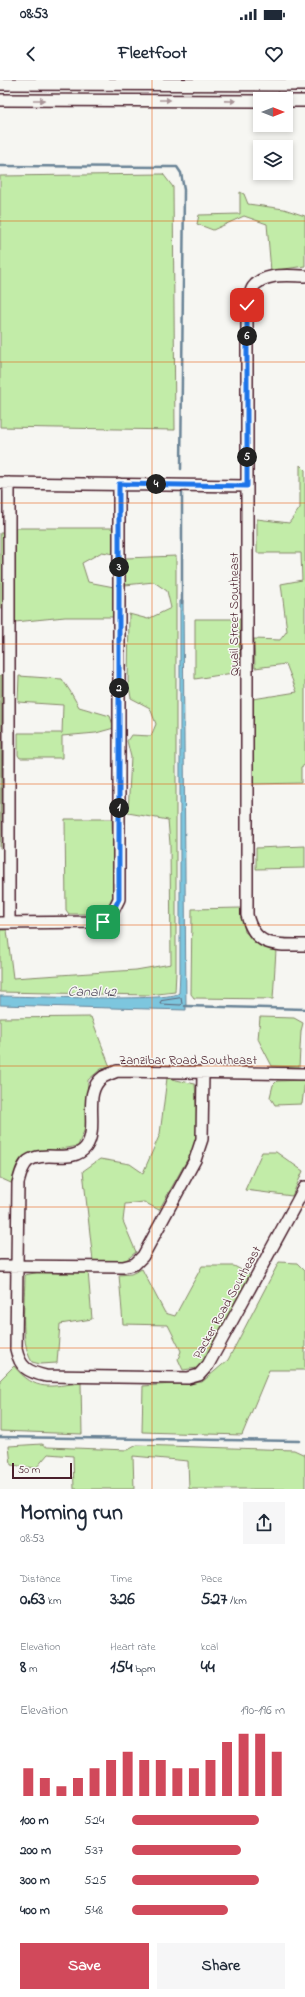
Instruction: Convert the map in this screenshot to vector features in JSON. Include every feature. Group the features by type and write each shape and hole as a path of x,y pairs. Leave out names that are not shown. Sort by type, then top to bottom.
{"street":[{"path":"200,82 200,100"},
{"path":"0,84 200,82 305,85"},
{"path":"0,100 253,101"},
{"path":"293,101 305,101"},
{"name":"Quail Street Southeast","path":"305,276 276,276 263,279 253,287 247,305 247,915 250,928 258,938 275,945 305,945"},
{"path":"119,484 119,899 110,917 103,922 91,924 4,923 4,483 119,484 247,486"},
{"name":"Zanzibar Road Southeast","path":"21,1365 16,1350 18,1183 22,1169 29,1161 42,1156 75,1154 86,1147 91,1134 92,1097 96,1086 103,1077 117,1072 305,1074"},
{"path":"0,1266 123,1267 135,1264 143,1256 195,1160 202,1139 203,1072"},
{"name":"Packer Road Southeast","path":"21,1365 32,1373 46,1376 188,1378 199,1375 208,1365 305,1187"}],"green space":[{"path":"163,174 173,187 175,430 0,427 0,176"},
{"path":"240,192 244,194 248,204 284,209 305,216 305,266 271,271 267,224 244,216 213,230 197,224 199,215 240,214"},
{"path":"300,465 305,470 305,765 301,767 301,783 253,784 253,699 297,692 286,664 255,668 254,639 280,640 287,631 281,584 302,580 301,553 257,553 257,519 289,523 300,508"},
{"path":"15,528 113,528 114,554 102,552 82,563 88,582 114,587 114,617 65,617 15,622"},
{"path":"0,533 3,533 5,607 0,608"},
{"path":"176,556 175,992 149,995 0,992 0,930 7,930 13,978 136,970 171,964 170,844 168,820 128,813 131,757 127,741 131,735 151,736 156,724 150,708 131,698 128,681 129,614 148,619 171,608 167,591 154,582 125,585 126,558"},
{"path":"195,619 240,619 239,672 195,679"},
{"path":"0,675 2,675 1,848 0,848"},
{"path":"19,676 62,679 79,707 110,716 114,728 96,733 62,736 62,758 20,758 18,755 18,733 62,733 63,705 18,702"},
{"path":"65,819 112,819 114,893 108,908 93,914 69,914 66,910"},
{"path":"305,846 305,868 256,869 256,848"},
{"path":"241,908 245,932 259,943 276,950 273,999 194,998 191,994 192,909"},
{"path":"91,1017 110,1067 101,1069 88,1080 86,1126 78,1146 24,1156 11,1183 0,1178 0,1018"},
{"path":"260,1017 294,1018 303,1023 301,1031 299,1067 272,1066 258,1039"},
{"path":"167,1078 195,1084 198,1130 192,1151 159,1210 144,1202 125,1204 123,1221 136,1252 125,1261 93,1261 83,1171 100,1159 130,1164 143,1173 160,1134"},
{"path":"305,1080 302,1104 275,1105 270,1097 273,1085 277,1081"},
{"path":"262,1152 276,1152 303,1171 292,1196 245,1190"},
{"path":"279,1262 297,1263 305,1271 305,1370 269,1370 242,1435 142,1432 143,1386 202,1382 228,1360"},
{"path":"202,1266 234,1266 251,1275 208,1357 197,1368 183,1370 178,1359 181,1351 168,1325 123,1324 119,1275 131,1274 142,1269 165,1313 175,1316"},
{"path":"44,1271 59,1273 88,1271 92,1319 60,1324 57,1363 40,1364 32,1362 25,1343 25,1275"},
{"path":"14,1366 29,1380 44,1386 81,1383 82,1434 0,1431 0,1380"},
{"path":"42,1444 47,1447 128,1450 137,1445 294,1450 305,1455 305,1489 189,1489 188,1461 133,1456 134,1489 74,1489 73,1456 48,1454 36,1468 11,1465 9,1446"}],"water":[{"path":"183,600 186,1010 0,1005 0,996 126,998 170,996 179,993 180,601"}],"waterway":[{"path":"0,166 177,167 181,173 184,190 181,469"},
{"path":"182,493 182,603"},
{"path":"185,1006 305,1009"},
{"path":"0,1437 299,1441"}],"route":[{"path":"103,922 110,917 119,899 119,484 247,486 247,305"}],"water label":[{"name":"Canal 42","path":"92,991"}]}
